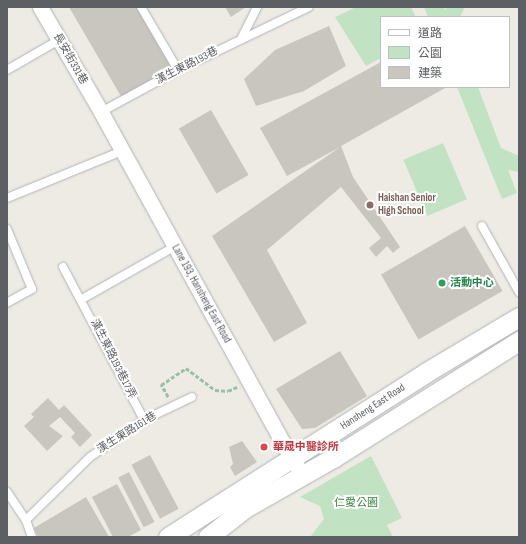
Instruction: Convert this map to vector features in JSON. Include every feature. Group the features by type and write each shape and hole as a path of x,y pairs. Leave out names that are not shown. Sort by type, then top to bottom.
{"street":[{"name":"長安街331巷","path":"40,7 101,112"},
{"name":"Lane 193, Hansheng East Road","path":"101,112 292,460 303,474"},
{"name":"Hansheng East Road","path":"208,537 292,460 425,374 519,317"},
{"name":"Hansheng East Road","path":"168,537 225,522 245,508 519,341"}],"lane":[{"path":"141,7 178,70"},
{"path":"242,39 257,7"},
{"name":"漢生東路193巷","path":"101,112 178,70 309,7"},
{"path":"7,70 59,40"},
{"path":"7,198 117,153"},
{"path":"482,226 519,292"},
{"path":"7,229 32,289 7,303"},
{"path":"82,299 174,247"},
{"name":"漢生東路193巷17弄","path":"64,267 144,420"},
{"name":"漢生東路161巷","path":"26,520 90,457 144,420 192,397"},
{"path":"7,492 26,520 32,537"}],"path":[{"path":"173,407 161,385 186,368 215,390 228,391 250,381"}],"green space":[{"path":"356,7 411,7 416,16 380,16 380,59 366,66 335,17"},
{"path":"424,7 444,7 445,10 447,7 465,7 460,16 428,16"},
{"path":"457,88 478,88 501,148 519,156 519,172 508,170 517,193 502,199"},
{"path":"443,143 467,199 427,216 403,160"},
{"name":"仁愛公園","path":"371,456 402,518 387,525 393,537 310,537 324,519 320,506 300,497"}],"building":[{"path":"69,7 139,7 174,67 122,98"},
{"path":"225,7 246,7 231,17"},
{"path":"329,26 346,66 304,91 256,106 244,79 275,50"},
{"path":"380,63 380,88 445,88 341,146 353,177 400,247 393,253 387,246 376,257 369,248 381,238 341,187 267,250 307,323 274,342 212,236 340,147 287,176 260,128"},
{"path":"211,110 248,175 216,193 179,128"},
{"name":"活動中心","path":"465,226 502,291 418,339 381,274"},
{"path":"340,351 367,396 315,428 302,429 276,389"},
{"path":"48,398 59,410 64,405 92,435 80,447 71,437 75,433 60,417 49,426 63,436 47,451 24,426 34,417 31,414"},
{"path":"242,441 257,462 235,476 230,467 233,464 229,447"},
{"path":"150,455 179,509 160,519 131,465"},
{"path":"129,472 154,522 144,527 118,477"},
{"path":"117,484 141,530 128,537 113,537 92,497"},
{"path":"86,497 109,537 38,537 34,528"}],"place":[{"name":"Haishan Senior High School","path":"370,205"},
{"name":"活動中心","path":"442,283"},
{"name":"華晟中醫診所","path":"264,447"}]}
